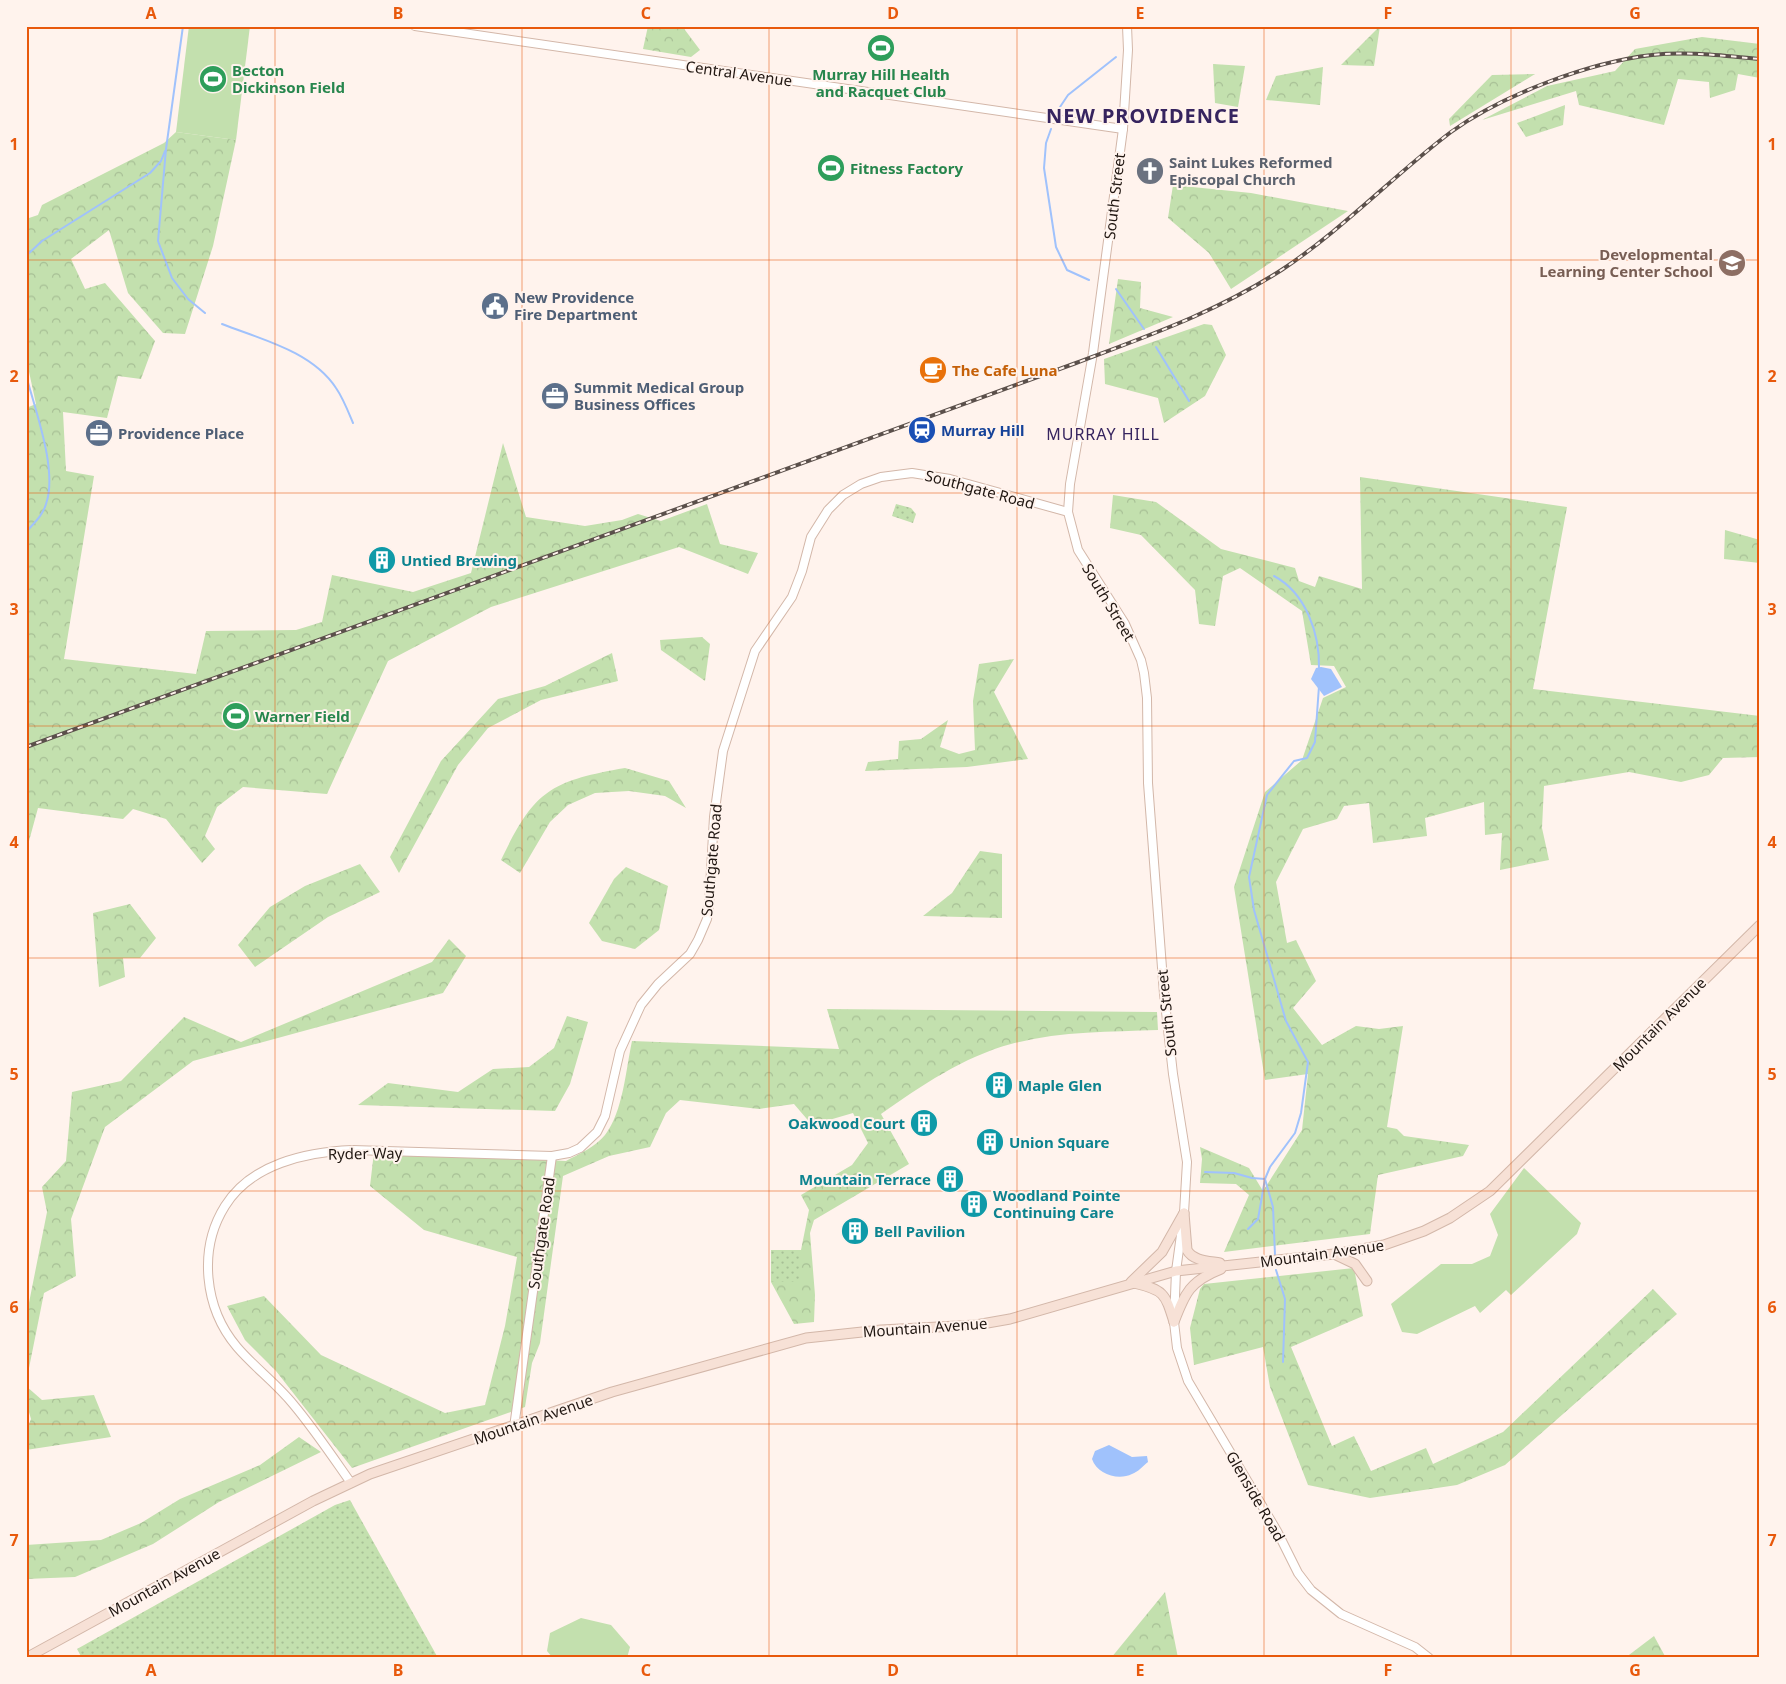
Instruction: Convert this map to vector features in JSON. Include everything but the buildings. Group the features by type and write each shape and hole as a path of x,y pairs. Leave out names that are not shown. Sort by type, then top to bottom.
{"main road":[{"name":"Mountain Avenue","path":"26,1658 313,1501 370,1474 514,1427 612,1392 806,1338 881,1330 976,1325 1010,1319 1131,1282 1176,1271 1362,1250 1405,1238 1450,1218 1490,1191 1760,925"},
{"path":"1184,1213 1187,1250 1190,1254 1198,1259 1232,1265"},
{"path":"1131,1282 1162,1252 1184,1213"},
{"path":"1334,1254 1355,1264 1367,1281"},
{"path":"1174,1322 1183,1299 1193,1284 1207,1274 1232,1265"},
{"path":"1131,1282 1158,1289 1163,1293 1167,1298 1174,1322"}],"street":[{"name":"Central Avenue","path":"415,26 1123,129"},
{"name":"South Street","path":"1127,26 1128,50 1123,129 1093,353 1070,484 1068,512 1078,550 1125,624 1141,660 1144,673 1147,698 1148,782 1164,994 1172,1074 1186,1146 1187,1180 1176,1271"},
{"name":"Southgate Road","path":"514,1427 552,1156 563,1155 580,1148 597,1132 605,1116 620,1051 641,1005 658,984 684,961 698,940 708,912 714,818 723,751 756,651 792,597 802,571 811,537 828,510 843,495 861,484 881,477 912,473 950,479 1068,512"},
{"name":"Ryder Way","path":"351,1483 292,1403 236,1345 221,1321 212,1297 207,1260 211,1235 221,1212 242,1186 263,1171 278,1164 325,1152 352,1150 552,1156"},
{"name":"Glenside Road","path":"1176,1271 1174,1322 1177,1348 1188,1381 1277,1531 1298,1573 1311,1590 1341,1614 1415,1647 1429,1658"}],"green space":[{"name":"Becton Dickinson Field","path":"189,26 250,26 236,140 176,132"},
{"path":"648,26 682,26 700,50 691,57 643,49"},
{"path":"1380,26 1374,66 1341,65"},
{"path":"1702,37 1760,44 1760,78 1738,74 1735,90 1710,98 1709,82 1678,79 1664,125 1579,105 1576,91 1482,120 1547,86 1615,71 1635,49"},
{"path":"1213,64 1245,66 1238,107 1215,103"},
{"path":"1323,67 1320,105 1266,100 1276,76"},
{"path":"1535,74 1450,126 1449,119 1492,75"},
{"path":"1565,105 1563,125 1526,137 1517,123"},
{"path":"176,132 236,140 213,246 185,334 163,333 128,293 109,230 71,259 85,289 105,283 155,341 141,379 118,376 107,418 63,412 66,471 94,476 64,659 196,674 206,631 296,630 322,622 332,575 413,592 471,573 503,443 526,517 585,526 622,520 638,514 661,521 707,504 720,544 758,553 748,574 679,547 491,607 388,661 327,794 243,787 217,807 205,836 215,849 202,863 166,819 133,809 123,819 38,808 26,852 26,408 36,404 26,358 26,219 38,215 42,205 164,143"},
{"path":"1173,185 1251,193 1348,211 1231,289 1209,253 1168,218"},
{"path":"1118,279 1141,282 1140,308 1173,317 1109,344"},
{"path":"1204,324 1212,325 1226,355 1205,396 1164,423 1158,398 1105,384 1104,359"},
{"path":"1360,477 1567,507 1533,689 1760,716 1760,757 1723,758 1709,775 1681,782 1629,772 1544,786 1542,828 1549,860 1500,870 1502,833 1485,835 1484,802 1425,818 1427,836 1373,843 1369,803 1344,806 1337,819 1303,829 1276,882 1287,943 1296,940 1316,981 1293,1008 1322,1045 1356,1026 1379,1029 1403,1026 1387,1127 1397,1129 1404,1136 1469,1145 1463,1156 1378,1175 1370,1234 1224,1252 1249,1195 1236,1184 1200,1183 1202,1159 1200,1147 1249,1168 1263,1191 1302,1130 1308,1074 1265,1080 1234,887 1265,792 1302,760 1323,698 1346,687 1334,666 1311,665 1302,611 1240,568 1223,576 1215,626 1199,624 1195,590 1141,535 1110,528 1113,495 1156,502 1221,549 1295,568 1299,581 1315,587 1319,576 1362,589"},
{"path":"896,504 911,508 916,514 913,523 892,516"},
{"path":"1725,530 1760,540 1760,563 1724,559"},
{"path":"702,637 710,644 705,681 661,650 660,640"},
{"path":"612,653 618,681 541,700 488,728 458,765 399,873 390,857 441,761 498,699 545,686"},
{"path":"1014,659 994,692 1028,759 967,767 865,771 868,762 898,759 899,741 921,739 948,720 940,747 959,754 975,750 973,701 979,664"},
{"path":"625,768 669,781 686,808 665,796 629,791 595,793 568,805 550,822 520,873 501,860 524,818 547,793 579,778"},
{"path":"980,851 1002,854 1002,918 923,916 952,893"},
{"path":"360,864 380,892 328,917 255,967 238,945 270,907 305,886"},
{"path":"626,867 668,886 659,930 635,949 602,941 589,923 614,879"},
{"path":"130,904 156,938 140,958 123,958 125,977 99,987 93,913"},
{"path":"449,939 466,956 443,993 193,1061 105,1127 71,1219 76,1276 44,1293 26,1383 26,1318 47,1212 42,1187 66,1161 72,1092 121,1081 184,1017 241,1042 432,962"},
{"path":"827,1009 1157,1012 1158,1030 1066,1034 1011,1044 959,1064 881,1114 909,1164 814,1220 810,1233 815,1295 814,1322 794,1324 771,1282 801,1282 801,1250 809,1210 801,1195 852,1165 868,1143 853,1113 812,1125 794,1104 759,1109 680,1100 666,1113 650,1147 609,1156 563,1176 540,1343 532,1363 525,1407 352,1468 276,1371 245,1340 227,1306 264,1296 321,1355 445,1413 485,1405 505,1326 517,1257 424,1230 370,1186 374,1152 566,1161 597,1143 611,1126 620,1103 632,1041 839,1049"},
{"path":"567,1016 588,1022 570,1084 555,1111 358,1105 388,1083 458,1092 493,1069 529,1067 554,1048"},
{"path":"1524,1168 1581,1223 1577,1234 1511,1295 1506,1290 1480,1313 1475,1306 1417,1334 1402,1332 1391,1304 1441,1264 1472,1264 1490,1256 1498,1235 1490,1214"},
{"path":"771,1250 801,1250 801,1282 771,1282"},
{"path":"1354,1268 1363,1316 1291,1347 1332,1446 1354,1436 1371,1471 1426,1448 1433,1464 1503,1432 1653,1289 1677,1314 1505,1465 1457,1485 1370,1498 1308,1485 1270,1387 1263,1347 1194,1365 1190,1328 1200,1289 1204,1284"},
{"path":"26,1386 42,1400 94,1395 111,1437 26,1450 26,1431 31,1419 26,1402"},
{"path":"299,1437 321,1452 219,1502 153,1544 75,1577 26,1579 26,1545 101,1540 141,1523 180,1499 260,1465"},
{"path":"350,1500 438,1658 82,1658 77,1649 335,1505"},
{"path":"1165,1592 1178,1658 1111,1658"},
{"path":"581,1618 611,1625 630,1647 627,1658 553,1658 547,1651 550,1633"},
{"path":"1654,1636 1666,1658 1625,1658"}],"water":[{"path":"1316,668 1331,669 1342,687 1324,696 1311,679"},
{"path":"1109,1445 1132,1457 1147,1456 1148,1462 1136,1472 1126,1476 1109,1475 1098,1469 1092,1459 1095,1451"}],"waterway":[{"path":"183,26 166,149 158,241 172,278 188,299 205,313"},
{"path":"1060,107 1068,95 1116,57"},
{"path":"1051,129 1046,143 1044,168 1056,247 1067,270 1089,280"},
{"path":"26,256 42,241 150,173 161,161 165,151"},
{"path":"1116,289 1144,329"},
{"path":"222,324 284,348 313,364 326,375 336,388 353,423"},
{"path":"1156,347 1189,401"},
{"path":"26,375 44,440 49,474 49,490 45,508 26,532"},
{"path":"1274,576 1295,593 1309,616 1317,642 1319,669"},
{"path":"1248,1229 1258,1219 1265,1179 1270,1167 1295,1133 1301,1113 1308,1062 1286,1021 1254,910 1249,877 1267,795 1294,761 1307,758 1315,742 1319,686"},
{"path":"1205,1172 1234,1173 1265,1179 1273,1207 1275,1255"},
{"path":"1276,1270 1285,1299 1283,1362"}],"railway":[{"path":"26,747 1076,363 1182,322 1233,298 1283,269 1327,237 1451,132 1495,105 1547,82 1602,65 1652,55 1720,55 1760,59"}],"place":[{"name":"Murray Hill Health and Racquet Club","path":"881,48"},
{"name":"Becton Dickinson Field","path":"213,79"},
{"name":"Fitness Factory","path":"831,168"},
{"name":"Saint Lukes Reformed Episcopal Church","path":"1150,171"},
{"name":"Developmental Learning Center School","path":"1732,263"},
{"name":"New Providence Fire Department","path":"495,306"},
{"name":"The Cafe Luna","path":"933,370"},
{"name":"Summit Medical Group Business Offices","path":"555,396"},
{"name":"Murray Hill","path":"922,430"},
{"name":"Providence Place","path":"99,433"},
{"name":"Untied Brewing","path":"382,560"},
{"name":"Warner Field","path":"236,716"},
{"name":"Maple Glen","path":"999,1085"},
{"name":"Oakwood Court","path":"924,1123"},
{"name":"Union Square","path":"990,1142"},
{"name":"Mountain Terrace","path":"950,1179"},
{"name":"Woodland Pointe Continuing Care","path":"974,1204"},
{"name":"Bell Pavilion","path":"855,1231"}],"district":[{"name":"NEW PROVIDENCE","path":"1143,115"},
{"name":"MURRAY HILL","path":"1103,434"}]}
